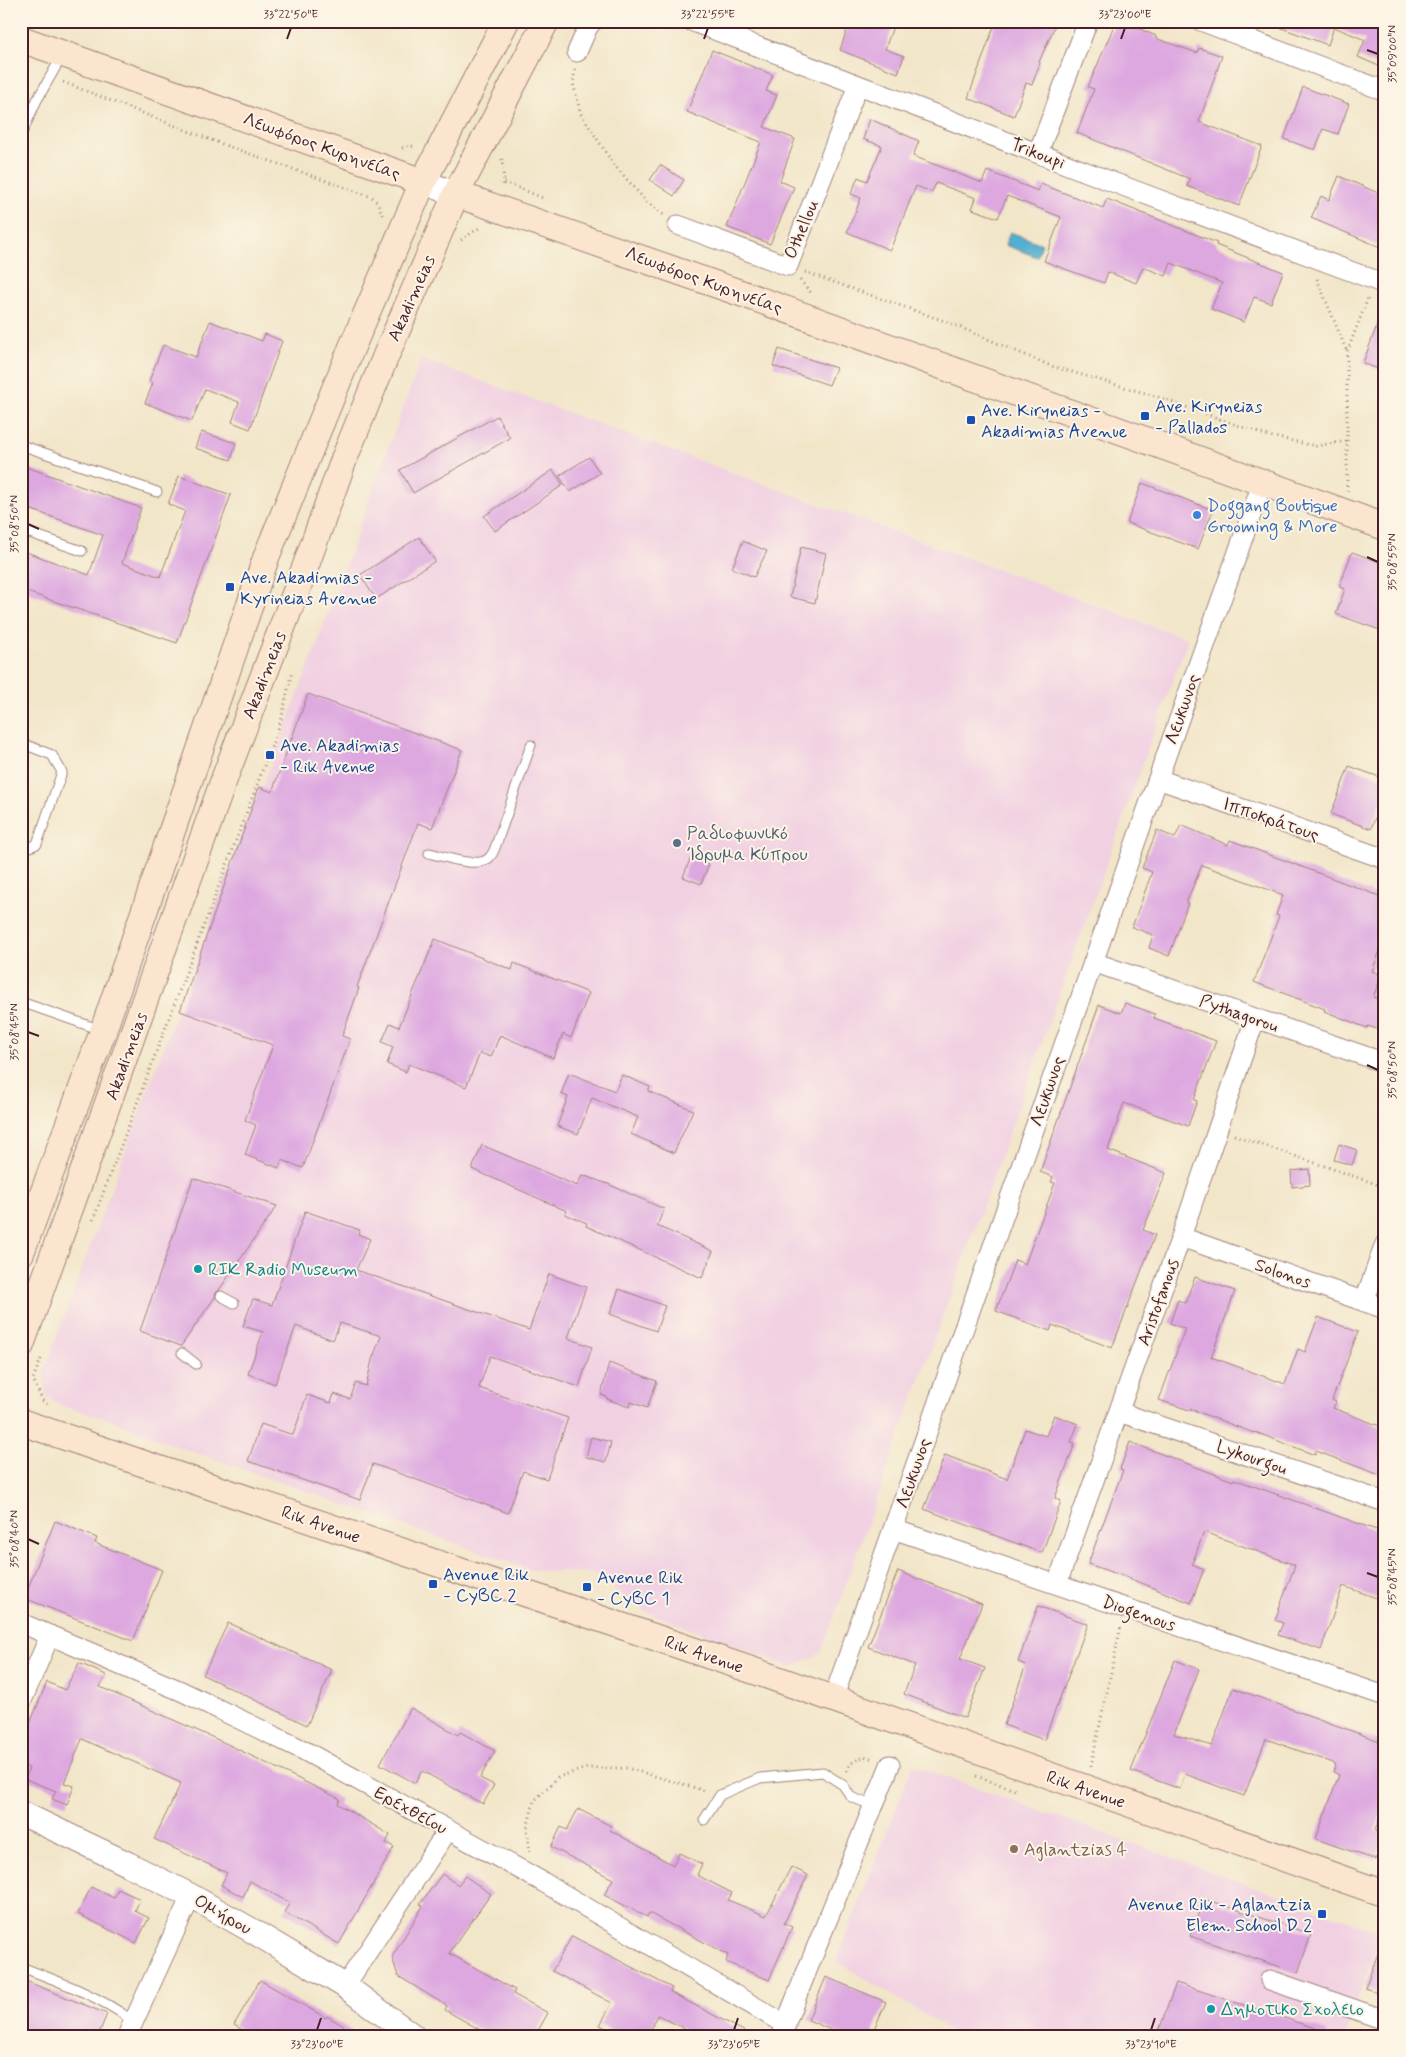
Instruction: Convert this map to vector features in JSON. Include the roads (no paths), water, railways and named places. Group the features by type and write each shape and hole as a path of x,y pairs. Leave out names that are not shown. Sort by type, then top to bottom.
{"main road":[{"name":"Akadimeias","path":"21,1253 103,1031 267,555 352,347 423,182 506,21"},
{"name":"Akadimeias","path":"32,1350 138,1023 226,774 306,565 344,459 387,353 456,194 546,21"},
{"name":"Λεωφόρος Κυρηνείας","path":"21,40 423,182"},
{"name":"Λεωφόρος Κυρηνείας","path":"456,194 731,289 1262,484 1385,527"},
{"name":"Rik Avenue","path":"21,1422 833,1698 1385,1894"}],"street":[{"path":"577,52 593,21"},
{"name":"Trikoupi","path":"691,21 1380,282"},
{"path":"1038,153 1088,21"},
{"path":"1201,21 1385,91"},
{"name":"Othellou","path":"678,225 788,266 858,85"},
{"name":"Λεωφόρος Κυρηνείας","path":"423,182 456,194"},
{"name":"Λευκωνος","path":"833,1698 1262,484"},
{"name":"Ιπποκράτους","path":"1158,779 1385,859"},
{"name":"Pythagorou","path":"1093,962 1385,1063"},
{"name":"Aristofanous","path":"1057,1584 1182,1237 1255,1019"},
{"name":"Solonos","path":"1182,1237 1385,1309"},
{"path":"1364,1302 1385,1244"},
{"name":"Lykourgou","path":"1119,1412 1385,1502"},
{"name":"Diogenous","path":"893,1529 1385,1696"},
{"name":"Ερεχθείου","path":"21,1623 172,1686 294,1746 521,1870 709,1978 783,2030"},
{"path":"21,1703 50,1634"},
{"path":"783,2030 890,1765"},
{"name":"Ομήρου","path":"21,1813 191,1896 346,1986 414,2036"},
{"path":"346,1986 448,1830"},
{"path":"130,2028 191,1896"},
{"path":"1270,1980 1385,2020"}],"lane":[{"path":"21,135 63,54"},
{"path":"21,445 156,492"},
{"path":"21,530 82,551"},
{"path":"21,743 52,755 62,772 37,844 21,851"},
{"path":"429,853 462,861 478,862 489,859 495,848 531,745"},
{"path":"21,1002 103,1031"},
{"path":"221,1296 234,1303"},
{"path":"182,1353 196,1364"},
{"path":"704,1820 720,1795 760,1778 823,1772 843,1786 852,1797 874,1806"},
{"path":"21,1967 110,2004 130,2028"}],"water":[{"path":"1010,232 1042,244 1037,257 1005,245"}],"place":[{"name":"Ave. Kiryneias - Pallados","path":"1145,416"},
{"name":"Ave. Kiryneias - Akadimias Avenue","path":"971,420"},
{"name":"Doggang Boutique Grooming & More","path":"1197,515"},
{"name":"Ave. Akadimias - Kyrineias Avenue","path":"230,587"},
{"name":"Ave. Akadimias - Rik Avenue","path":"270,755"},
{"name":"Ραδιοφωνικό Ίδρυμα Κύπρου","path":"677,843"},
{"name":"RIK Radio Museum","path":"198,1269"},
{"name":"Avenue Rik - CyBC 2","path":"433,1584"},
{"name":"Avenue Rik - CyBC 1","path":"587,1587"},
{"name":"Aglantzias 4","path":"1014,1849"},
{"name":"Avenue Rik - Aglantzia Elem. School D 2","path":"1322,1914"},
{"name":"Δημοτικο Σχολειο","path":"1211,2009"}]}
